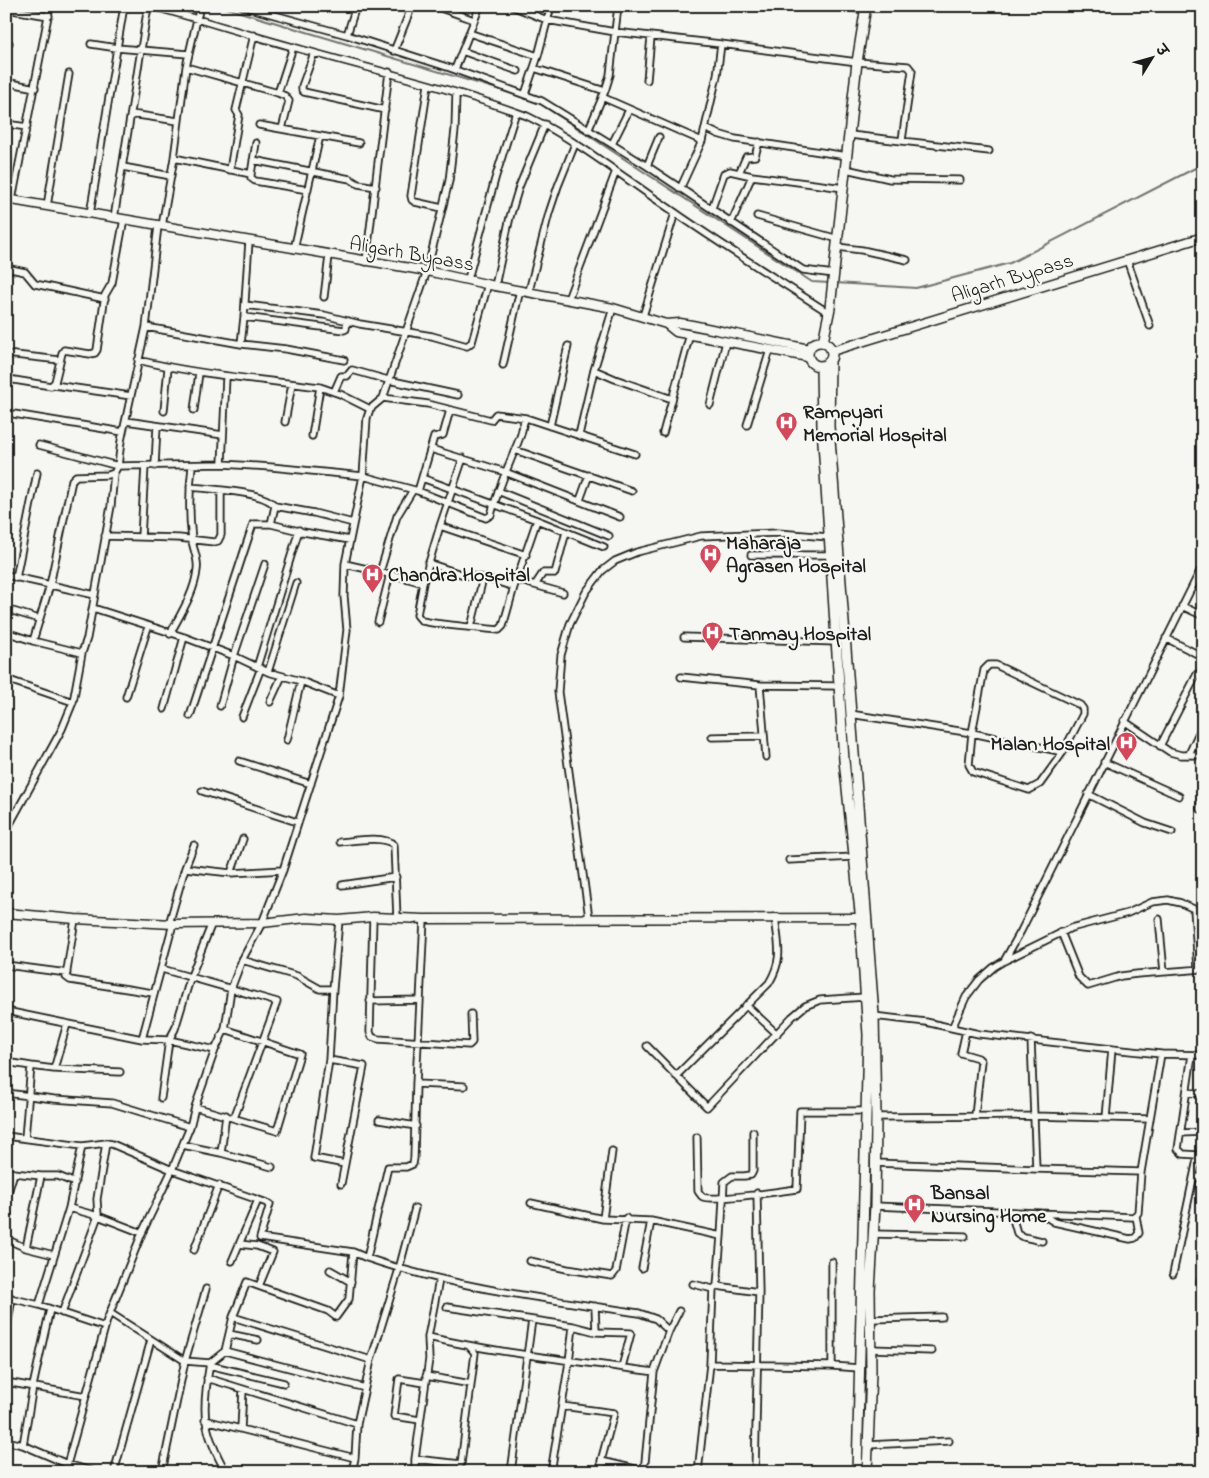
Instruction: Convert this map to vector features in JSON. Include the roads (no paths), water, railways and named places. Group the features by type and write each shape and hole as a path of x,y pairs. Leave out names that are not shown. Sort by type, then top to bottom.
{"main road":[{"path":"823,342 838,243 857,62 866,8"},
{"name":"Aligarh Bypass","path":"9,199 427,272 613,308 666,324 686,324 808,353 813,364 821,367"},
{"name":"Aligarh Bypass","path":"832,351 1203,237"},
{"path":"666,324 676,332 770,350 808,353 813,344 823,342 829,345 832,351 830,362 829,426 871,1016 876,1117 866,1472"},
{"path":"830,362 821,367 822,427 830,555 844,760 854,857 863,918 865,997 871,1016 868,1035 857,1472"},
{"path":"7,913 171,924 262,923 306,918 340,920 373,917 424,919 863,918"}],"street":[{"path":"9,199 27,127 50,6"},
{"path":"90,214 124,6"},
{"path":"114,218 149,6 314,53 389,72 516,112 545,124 675,213 829,311"},
{"path":"6,831 62,729 73,702 93,608 114,473 118,466 123,432 146,327 160,226 174,158 188,54 200,6"},
{"path":"242,6 347,35 455,69 542,101 712,208 731,223 803,270 833,278"},
{"path":"347,35 356,6"},
{"path":"394,51 412,6"},
{"path":"435,6 474,20"},
{"path":"455,69 480,6"},
{"path":"512,6 547,20 615,32 857,62 908,66 912,71 902,140"},
{"path":"525,94 538,56 551,6"},
{"path":"588,131 605,91 613,58 618,6"},
{"path":"832,6 866,8"},
{"path":"6,9 49,16"},
{"path":"469,33 538,56"},
{"path":"230,170 239,115 236,110 254,35"},
{"path":"647,80 652,37"},
{"path":"91,44 142,51 188,54"},
{"path":"680,189 702,141 717,76 721,44"},
{"path":"278,93 293,47"},
{"path":"462,51 518,71"},
{"path":"314,53 302,86 304,92 385,110"},
{"path":"186,67 286,96 289,100 282,129"},
{"path":"534,68 605,91"},
{"path":"366,262 389,72"},
{"path":"47,206 69,74"},
{"path":"6,82 34,88"},
{"path":"428,85 411,196 415,202 442,208"},
{"path":"65,1472 105,1327 142,1233 190,1127 215,1050 225,1029 231,989 242,960 262,923 283,870 339,696 347,630 344,596 345,564 362,476 367,418 370,409 383,398 427,272 449,181 456,93"},
{"path":"602,98 702,141"},
{"path":"612,144 629,110"},
{"path":"468,280 495,179 516,112"},
{"path":"131,114 178,121"},
{"path":"6,124 27,127"},
{"path":"245,305 301,311 432,336 467,346 472,342 492,285 519,187 545,124"},
{"path":"259,125 359,143"},
{"path":"705,128 718,134 847,156"},
{"path":"850,135 989,151"},
{"path":"294,249 320,136"},
{"path":"647,166 659,137"},
{"path":"739,173 746,157 755,156 759,142"},
{"path":"256,143 251,178 255,181 308,190"},
{"path":"529,291 549,213 575,144"},
{"path":"174,158 251,174"},
{"path":"253,160 350,179 358,184 376,187"},
{"path":"123,167 171,176"},
{"path":"846,169 890,179 960,180"},
{"path":"568,299 616,171"},
{"path":"712,208 724,174 730,171 752,176 844,188"},
{"path":"731,223 752,176"},
{"path":"642,316 675,213"},
{"path":"757,216 838,243 907,260"},
{"path":"54,385 64,350 90,354 97,350 105,299 112,282 124,220"},
{"path":"241,344 248,241"},
{"path":"324,297 329,256"},
{"path":"1127,260 1150,326"},
{"path":"6,268 25,272 35,284 105,299"},
{"path":"502,365 520,290"},
{"path":"579,435 594,370 613,308"},
{"path":"244,317 344,330 346,329 347,321"},
{"path":"146,327 344,360"},
{"path":"663,432 690,334"},
{"path":"710,405 726,342"},
{"path":"550,426 568,346"},
{"path":"747,425 770,350"},
{"path":"6,354 60,360"},
{"path":"138,360 168,368 199,373 320,387 370,409"},
{"path":"164,411 168,368"},
{"path":"334,392 341,376 348,376 352,370 458,395"},
{"path":"594,370 672,399"},
{"path":"194,410 199,373"},
{"path":"222,464 226,377"},
{"path":"8,379 46,386 54,385 131,396"},
{"path":"285,422 292,384"},
{"path":"312,436 320,387"},
{"path":"383,398 428,404 490,420 496,414 526,418 635,454"},
{"path":"380,572 397,516 422,478 434,437 443,434 450,410"},
{"path":"14,414 123,432"},
{"path":"39,445 118,466 222,464 362,476 415,491 486,518 491,516 498,491 526,418"},
{"path":"126,421 223,435"},
{"path":"155,466 157,426"},
{"path":"431,449 506,472 620,516"},
{"path":"515,450 632,490"},
{"path":"463,458 428,563 417,615 418,618 422,621 451,627 502,629 537,520"},
{"path":"142,537 145,466"},
{"path":"170,634 185,605 198,569 192,540 190,487 192,466"},
{"path":"16,578 37,473"},
{"path":"33,641 50,585 72,480 76,476 108,476 114,473"},
{"path":"580,500 589,476"},
{"path":"422,478 604,547"},
{"path":"190,487 260,497 270,500 275,506 314,512 354,523"},
{"path":"105,536 214,542 220,538 221,490"},
{"path":"498,491 609,536"},
{"path":"271,524 275,506"},
{"path":"190,716 253,524 271,524 350,540"},
{"path":"440,526 526,555"},
{"path":"242,717 259,667 299,530"},
{"path":"535,585 543,573 555,573 566,532"},
{"path":"589,918 558,692 561,655 570,624 586,592 602,571 615,561 644,550 701,536 778,534 829,537"},
{"path":"751,555 830,555"},
{"path":"428,563 464,575 483,578 514,587"},
{"path":"220,706 234,656 265,564"},
{"path":"345,564 423,583"},
{"path":"1004,960 1021,931 1182,606 1200,577 1203,565"},
{"path":"378,622 390,574"},
{"path":"6,575 95,595"},
{"path":"471,627 483,578"},
{"path":"517,580 563,593"},
{"path":"268,672 296,583"},
{"path":"1182,606 1203,616"},
{"path":"93,608 213,648 268,672 301,680 339,696"},
{"path":"6,609 39,619"},
{"path":"126,698 148,626"},
{"path":"6,632 82,653"},
{"path":"684,637 836,642"},
{"path":"164,709 184,638"},
{"path":"1166,638 1203,656"},
{"path":"989,665 996,665 1080,705 1083,709 1083,714 1063,752 1040,784 1034,788 1025,789 973,772 970,769 972,733 984,670 989,665"},
{"path":"1160,746 1197,674"},
{"path":"270,702 282,676"},
{"path":"681,677 760,685 839,686"},
{"path":"6,679 73,702"},
{"path":"287,740 301,680"},
{"path":"760,685 766,757"},
{"path":"850,714 972,733 1063,752"},
{"path":"1124,721 1170,752 1180,755 1203,755"},
{"path":"1189,754 1203,724"},
{"path":"712,737 764,736"},
{"path":"239,761 311,784"},
{"path":"1104,762 1180,796"},
{"path":"1200,809 1203,777"},
{"path":"202,792 297,822"},
{"path":"1088,794 1145,823 1172,832"},
{"path":"231,873 243,839"},
{"path":"340,842 383,840 394,845 397,918"},
{"path":"142,1039 153,993 162,969 185,868 194,845"},
{"path":"788,860 854,857"},
{"path":"185,868 231,873 283,870"},
{"path":"342,885 396,877"},
{"path":"952,1028 966,997 979,980 1004,960 1061,932 1089,922 1128,913 1152,902 1168,900 1181,902 1203,915"},
{"path":"1061,932 1079,977 1088,986 1121,976 1200,969 1194,908"},
{"path":"6,931 7,913"},
{"path":"373,917 370,1001 370,1032 372,1037 378,1039 469,1045 472,1042 472,1014"},
{"path":"676,1076 769,983 776,972 779,962 775,917"},
{"path":"75,919 66,977 70,980 153,993"},
{"path":"367,1258 388,1167 406,1167 412,1164 414,1158 424,919"},
{"path":"1159,919 1164,972"},
{"path":"340,920 333,989 329,1060 314,1158 345,1164"},
{"path":"161,1098 169,1040 175,1029 190,976 212,923"},
{"path":"242,960 297,976 320,989 333,989"},
{"path":"6,965 67,973"},
{"path":"162,969 278,1002 234,1118"},
{"path":"647,1046 707,1107 805,1006 820,1000 865,997"},
{"path":"370,1001 420,1000"},
{"path":"746,1005 777,1034"},
{"path":"6,1011 142,1039 169,1040 215,1050"},
{"path":"871,1016 926,1022 966,1031 1112,1049 1161,1054 1203,1055"},
{"path":"54,1069 66,1024"},
{"path":"195,1107 278,1131 300,1054 263,1040 225,1029"},
{"path":"966,1031 961,1053 982,1061 975,1116"},
{"path":"1032,1039 1036,1169"},
{"path":"1106,1118 1112,1049"},
{"path":"1040,1213 1054,1222 1130,1239 1135,1238 1139,1233 1136,1216 1138,1213 1141,1172 1161,1054"},
{"path":"1173,1274 1192,1178 1200,1155 1183,1154 1178,1148 1192,1054"},
{"path":"329,1060 364,1066 342,1184"},
{"path":"6,1062 54,1069 120,1072"},
{"path":"25,1138 31,1066"},
{"path":"416,1084 464,1086"},
{"path":"1187,1092 1203,1094"},
{"path":"6,1093 112,1103 190,1127"},
{"path":"697,1137 698,1191 704,1198 798,1190 800,1111 866,1111"},
{"path":"221,1153 226,1116"},
{"path":"876,1117 1034,1116 1150,1119"},
{"path":"379,1120 416,1126"},
{"path":"698,1472 710,1364 724,1182 732,1176 744,1176 751,1174 753,1171 753,1132"},
{"path":"1181,1133 1203,1132"},
{"path":"6,1136 82,1146 112,1144 172,1170 270,1204 260,1238 353,1252 399,1269 439,1280 639,1313 656,1319 669,1331"},
{"path":"62,1313 98,1216 98,1199 106,1143"},
{"path":"183,1145 272,1167"},
{"path":"39,1305 69,1208 82,1146"},
{"path":"603,1218 612,1152"},
{"path":"874,1163 1141,1172"},
{"path":"6,1171 41,1176 58,1176 75,1183"},
{"path":"6,1199 14,1172"},
{"path":"26,1248 41,1176"},
{"path":"1192,1178 1203,1177"},
{"path":"194,1250 219,1185"},
{"path":"755,1472 759,1292 757,1193"},
{"path":"232,1261 258,1200"},
{"path":"531,1203 603,1218 651,1221 721,1236"},
{"path":"874,1206 1136,1216"},
{"path":"69,1208 98,1216 142,1233"},
{"path":"352,1472 355,1458 357,1424 371,1360 399,1269 415,1208"},
{"path":"1011,1212 1017,1233 1024,1237 1042,1241"},
{"path":"530,1261 612,1276 616,1271 626,1218"},
{"path":"642,1268 651,1221"},
{"path":"873,1234 966,1236"},
{"path":"6,1239 26,1248 54,1255"},
{"path":"239,1244 257,1246 273,1252 258,1286"},
{"path":"226,1472 213,1448 205,1420 207,1378 210,1364 225,1351 233,1317 247,1282 328,1311 336,1317 350,1300 353,1252"},
{"path":"832,1262 832,1366"},
{"path":"330,1270 351,1282"},
{"path":"1203,1273 1200,1282 1203,1287"},
{"path":"415,1472 428,1359 428,1337 439,1280"},
{"path":"693,1284 759,1292"},
{"path":"162,1472 184,1361 197,1313 206,1289"},
{"path":"6,1333 9,1297 105,1327"},
{"path":"595,1306 596,1332"},
{"path":"447,1307 572,1326 596,1332 631,1333 622,1367"},
{"path":"24,1445 33,1386 50,1309"},
{"path":"601,1461 644,1472 654,1372 669,1331 679,1311"},
{"path":"110,1313 184,1361 210,1364 284,1383"},
{"path":"233,1317 371,1360"},
{"path":"871,1319 942,1317"},
{"path":"511,1472 532,1320"},
{"path":"550,1472 569,1362 572,1326"},
{"path":"229,1334 258,1340"},
{"path":"428,1337 469,1346 569,1362 590,1362 654,1372"},
{"path":"114,1472 151,1340"},
{"path":"415,1460 461,1464 474,1354 469,1346"},
{"path":"870,1349 932,1351"},
{"path":"225,1351 365,1388"},
{"path":"710,1364 859,1368"},
{"path":"426,1376 471,1384"},
{"path":"207,1378 357,1424"},
{"path":"420,1420 394,1416 399,1379 425,1382"},
{"path":"6,1382 86,1396"},
{"path":"241,1429 243,1389"},
{"path":"562,1406 614,1413 601,1461 601,1472"},
{"path":"205,1420 355,1458"},
{"path":"6,1441 24,1445 68,1464 94,1472"},
{"path":"867,1445 949,1441"}],"waterway":[{"path":"220,6 527,98"},
{"path":"536,101 812,282 830,283"},
{"path":"835,283 916,288 1010,263 1203,164"}],"place":[{"name":"Rampyari Memorial Hospital","path":"787,441"},
{"name":"Maharaja Agrasen Hospital","path":"710,573"},
{"name":"Chandra Hospital","path":"372,593"},
{"name":"Tanmay Hospital","path":"713,652"},
{"name":"Malan Hospital","path":"1126,762"},
{"name":"Bansal Nursing Home","path":"915,1223"}]}
